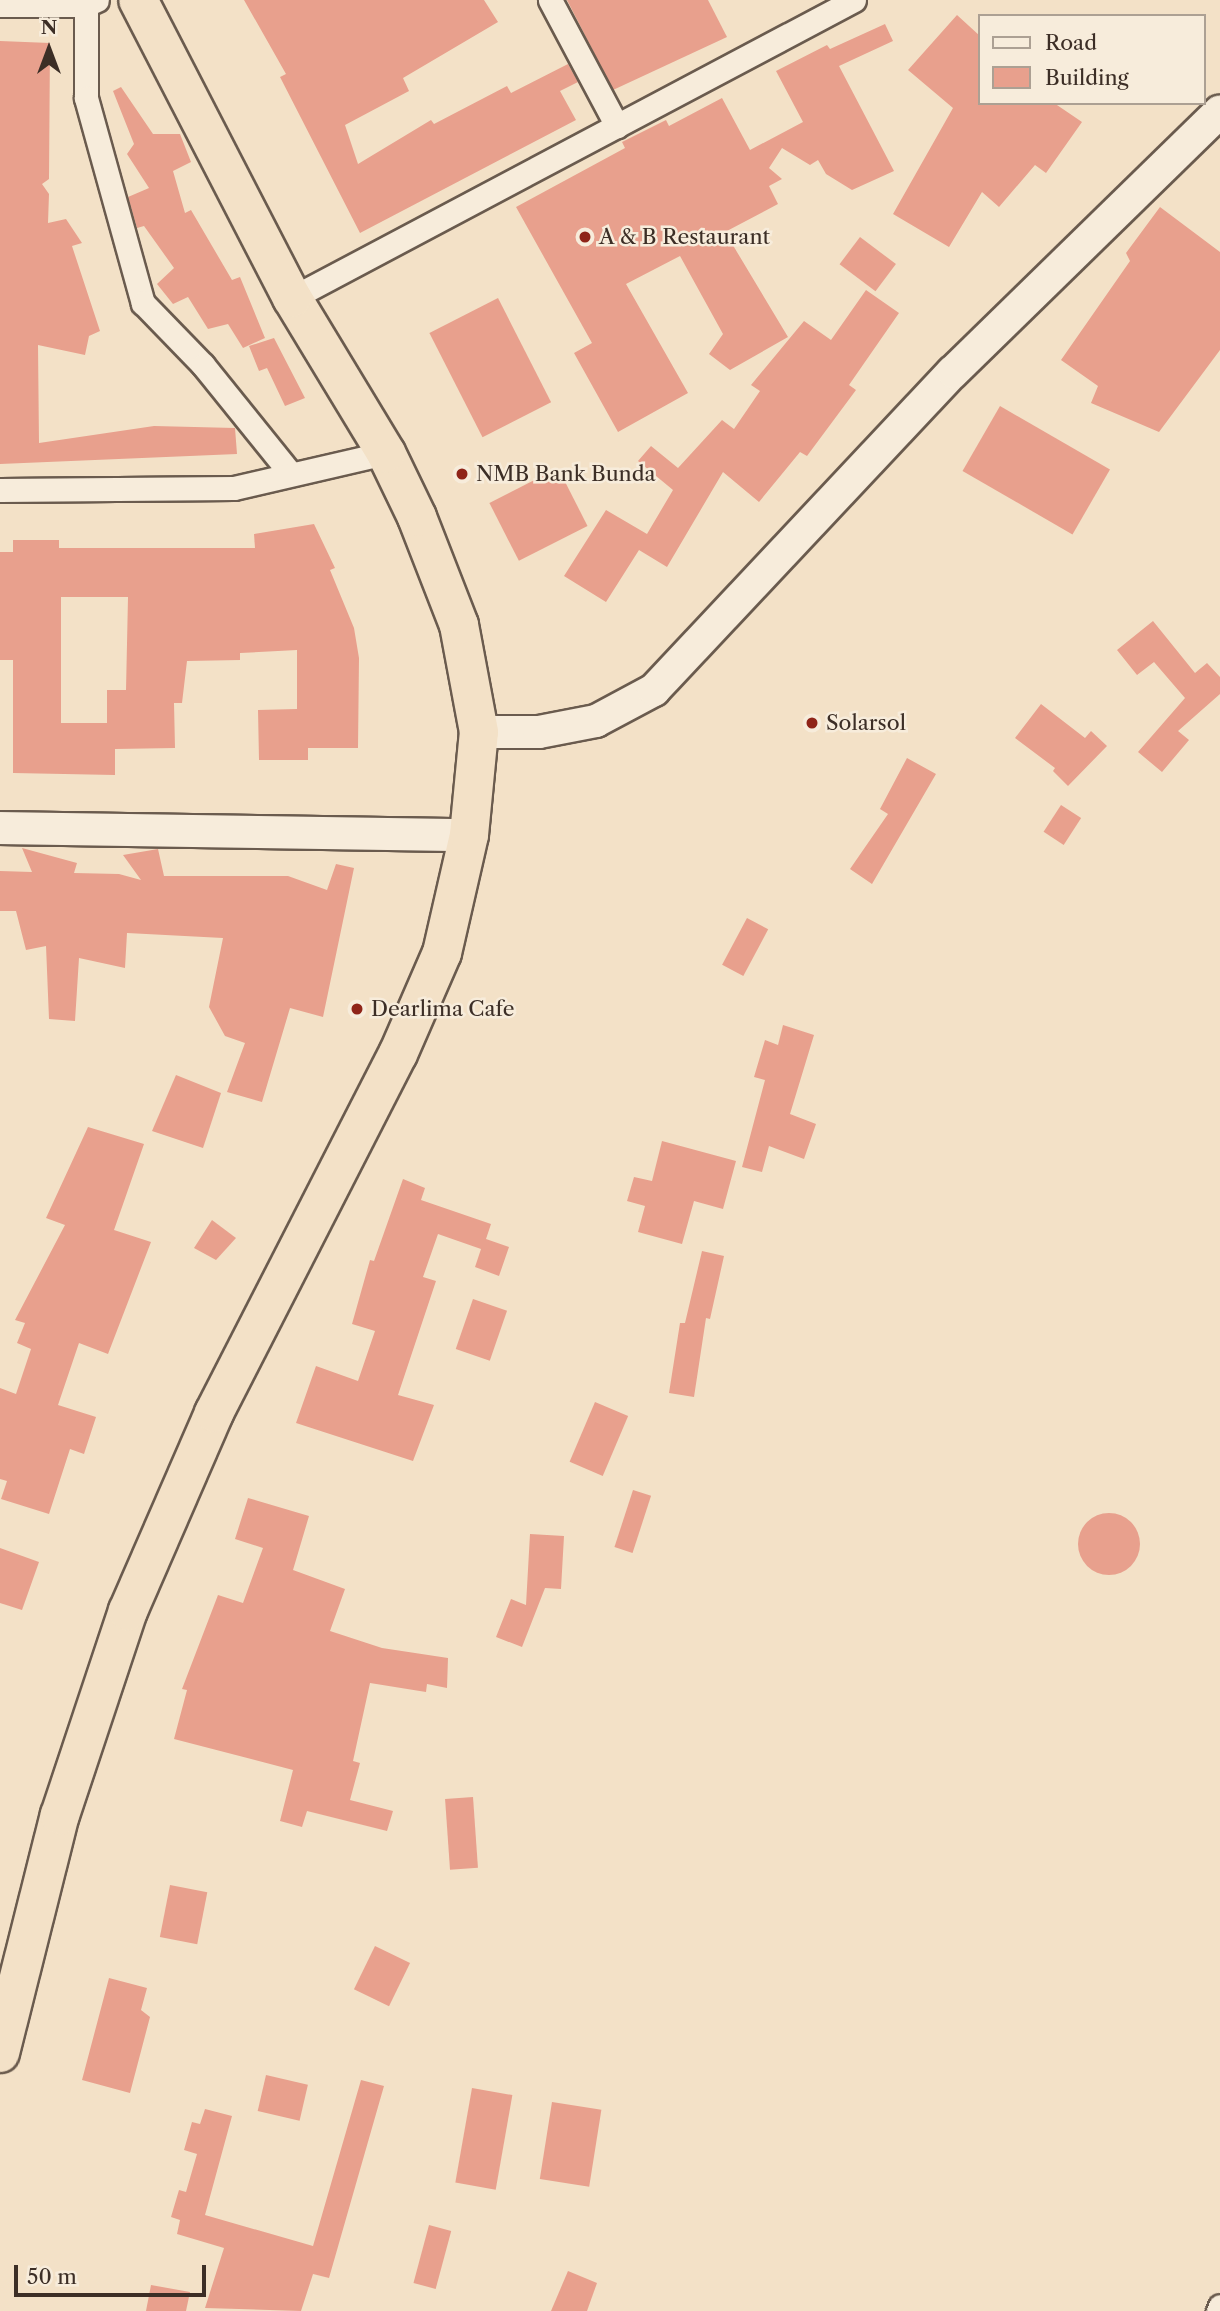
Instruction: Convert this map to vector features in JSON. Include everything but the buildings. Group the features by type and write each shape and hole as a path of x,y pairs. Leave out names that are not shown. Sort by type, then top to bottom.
{"highway":[{"path":"0,2053 60,1815 128,1611 214,1413 398,1054 442,953 469,835 479,732 459,625 386,453 292,299 138,0"}],"main road":[{"path":"479,732 539,732 596,721 654,690 953,372 1220,111"},
{"path":"0,828 469,835"}],"street":[{"path":"550,0 617,126"},
{"path":"292,299 854,0"},
{"path":"0,5 92,2 86,98 143,303 203,365 290,473"},
{"path":"0,490 234,488 386,453"}],"place":[{"name":"A & B Restaurant","path":"585,237"},
{"name":"NMB Bank Bunda","path":"462,474"},
{"name":"Solarsol","path":"812,723"},
{"name":"Dearlima Cafe","path":"357,1009"}]}
